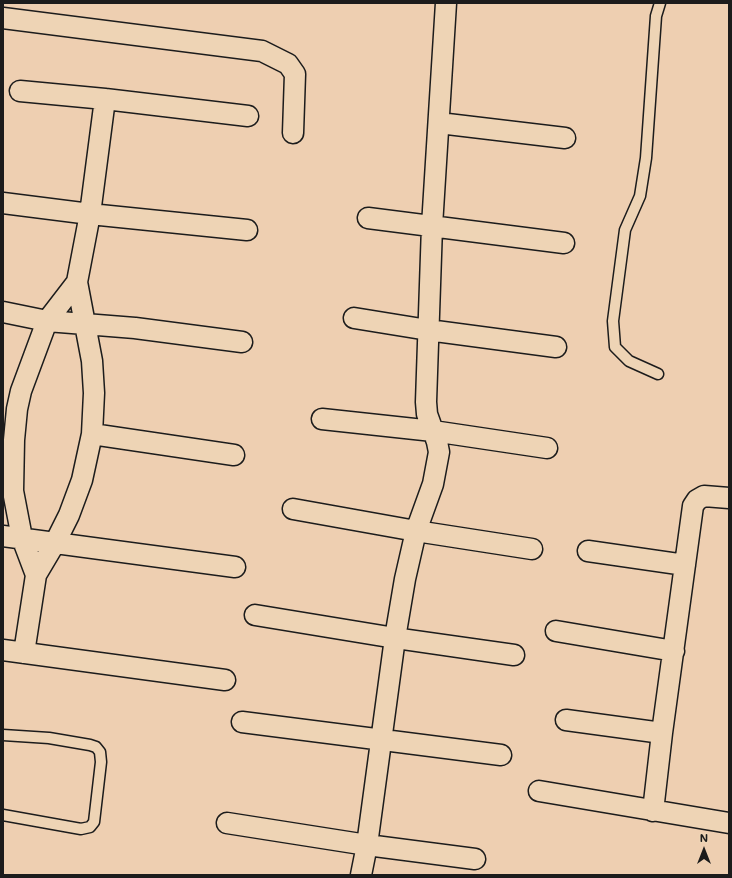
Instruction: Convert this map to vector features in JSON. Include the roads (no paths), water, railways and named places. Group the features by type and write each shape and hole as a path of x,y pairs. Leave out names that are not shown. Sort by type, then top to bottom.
{"street":[{"path":"361,875 367,845 395,638 405,579 416,531 433,484 439,452 427,414 426,402 432,226 446,3"},
{"path":"3,18 262,51 288,64 295,74 294,133"},
{"path":"20,92 105,98 248,116"},
{"path":"24,653 36,575 55,543 69,515 82,480 92,434 94,393 92,361 77,282 90,214 105,98"},
{"path":"438,123 565,138"},
{"path":"3,203 90,214 247,230"},
{"path":"368,218 564,243"},
{"path":"36,575 22,538 13,491 8,438 10,409 21,392 47,321 77,282"},
{"path":"3,312 47,321 135,328 242,342"},
{"path":"354,318 428,330 556,347"},
{"path":"322,419 433,431 547,448"},
{"path":"92,434 234,454"},
{"path":"653,810 693,506 697,500 704,496 729,498"},
{"path":"293,509 416,531 532,549"},
{"path":"3,536 235,567"},
{"path":"588,551 685,565"},
{"path":"255,615 395,638 514,655"},
{"path":"556,631 674,651"},
{"path":"3,650 226,680"},
{"path":"566,720 662,733"},
{"path":"242,722 501,754"},
{"path":"539,792 729,823"},
{"path":"227,823 367,845 475,859"}],"lane":[{"path":"658,374 629,361 615,347 613,321 625,230 640,196 646,158 656,16 660,3"},
{"path":"3,735 49,738 90,744 100,752 101,762 94,822 90,827 81,829 3,815"}]}
